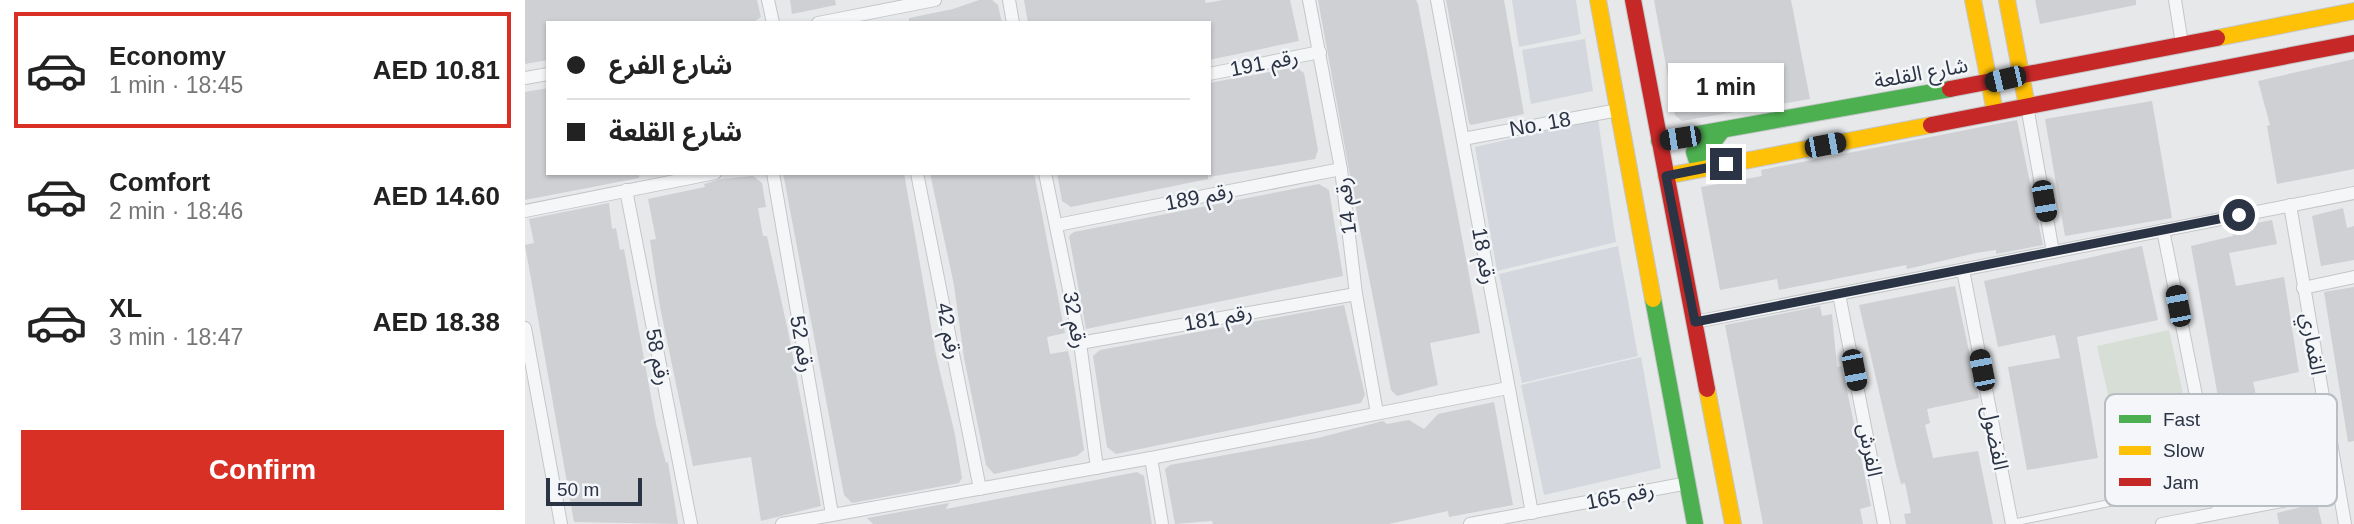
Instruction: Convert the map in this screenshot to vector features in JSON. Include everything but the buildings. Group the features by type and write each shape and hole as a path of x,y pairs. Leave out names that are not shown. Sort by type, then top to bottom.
{"street":[{"path":"768,0 773,21"},
{"path":"838,21 888,16 935,0"},
{"path":"1009,0 1013,21"},
{"name":"رقم 14","path":"1309,0 1341,169 1356,293 1377,413"},
{"name":"رقم 18","path":"1437,0 1532,513"},
{"path":"1598,0 1695,524"},
{"path":"1633,0 1733,524"},
{"path":"1973,0 1995,112"},
{"path":"2007,0 2053,252"},
{"path":"2175,0 2182,44"},
{"name":"شارع القلعة","path":"1659,141 1989,82 2354,11"},
{"path":"1666,176 2354,43"},
{"name":"رقم 191","path":"1211,74 1320,52"},
{"path":"525,78 546,74"},
{"name":"No. 18","path":"1463,139 1618,110"},
{"path":"1721,132 1713,141 1698,147 1693,157 1697,161 1726,164"},
{"name":"رقم 189","path":"1057,225 1341,169"},
{"path":"525,211 705,175"},
{"name":"رقم 52","path":"773,175 832,514"},
{"name":"رقم 42","path":"917,175 980,489"},
{"name":"رقم 32","path":"1045,175 1080,342 1097,468"},
{"name":"رقم 58","path":"626,190 691,524"},
{"path":"1695,322 2354,193"},
{"name":"القماري","path":"2290,205 2322,394"},
{"path":"2163,230 2195,394"},
{"name":"الفضول","path":"1963,270 2012,524"},
{"path":"2303,288 2354,277"},
{"name":"رقم 181","path":"1080,342 1356,293"},
{"name":"الفرش","path":"1839,294 1884,524"},
{"path":"526,334 561,524"},
{"path":"782,524 1151,458 1508,388"},
{"path":"1151,458 1162,524"},
{"name":"القماري","path":"2337,478 2345,524"},
{"name":"رقم 165","path":"1470,524 1688,483"},
{"path":"2218,506 2219,511"},
{"path":"2162,524 2246,506"}],"lane":[{"path":"2012,524 2105,505"}],"shaded area":[{"path":"1512,0 1576,0 1581,34 1519,47"},
{"path":"1585,39 1593,91 1531,104 1522,50"},
{"path":"1598,119 1616,242 1497,271 1475,147"},
{"path":"1618,246 1638,356 1522,383 1499,274"},
{"path":"2169,330 2183,394 2108,394 2097,346"},
{"path":"1641,357 1661,468 1544,495 1521,385"}],"traffic: fast":[{"path":"1659,141 1950,89"},
{"path":"1715,162 1697,161 1694,152 1714,141 1721,132"},
{"path":"1653,299 1695,524"}],"traffic: slow":[{"path":"1598,0 1653,299"},
{"path":"1973,0 1995,112"},
{"path":"2007,0 2027,106"},
{"path":"2217,38 2354,11"},
{"path":"1666,176 1931,125"},
{"path":"1707,389 1733,524"}],"traffic: jam":[{"path":"1633,0 1707,389"},
{"path":"1950,89 2217,38"},
{"path":"1931,125 2354,43"}],"route":[{"path":"1726,164 1666,176 1695,322 2239,215"}]}
